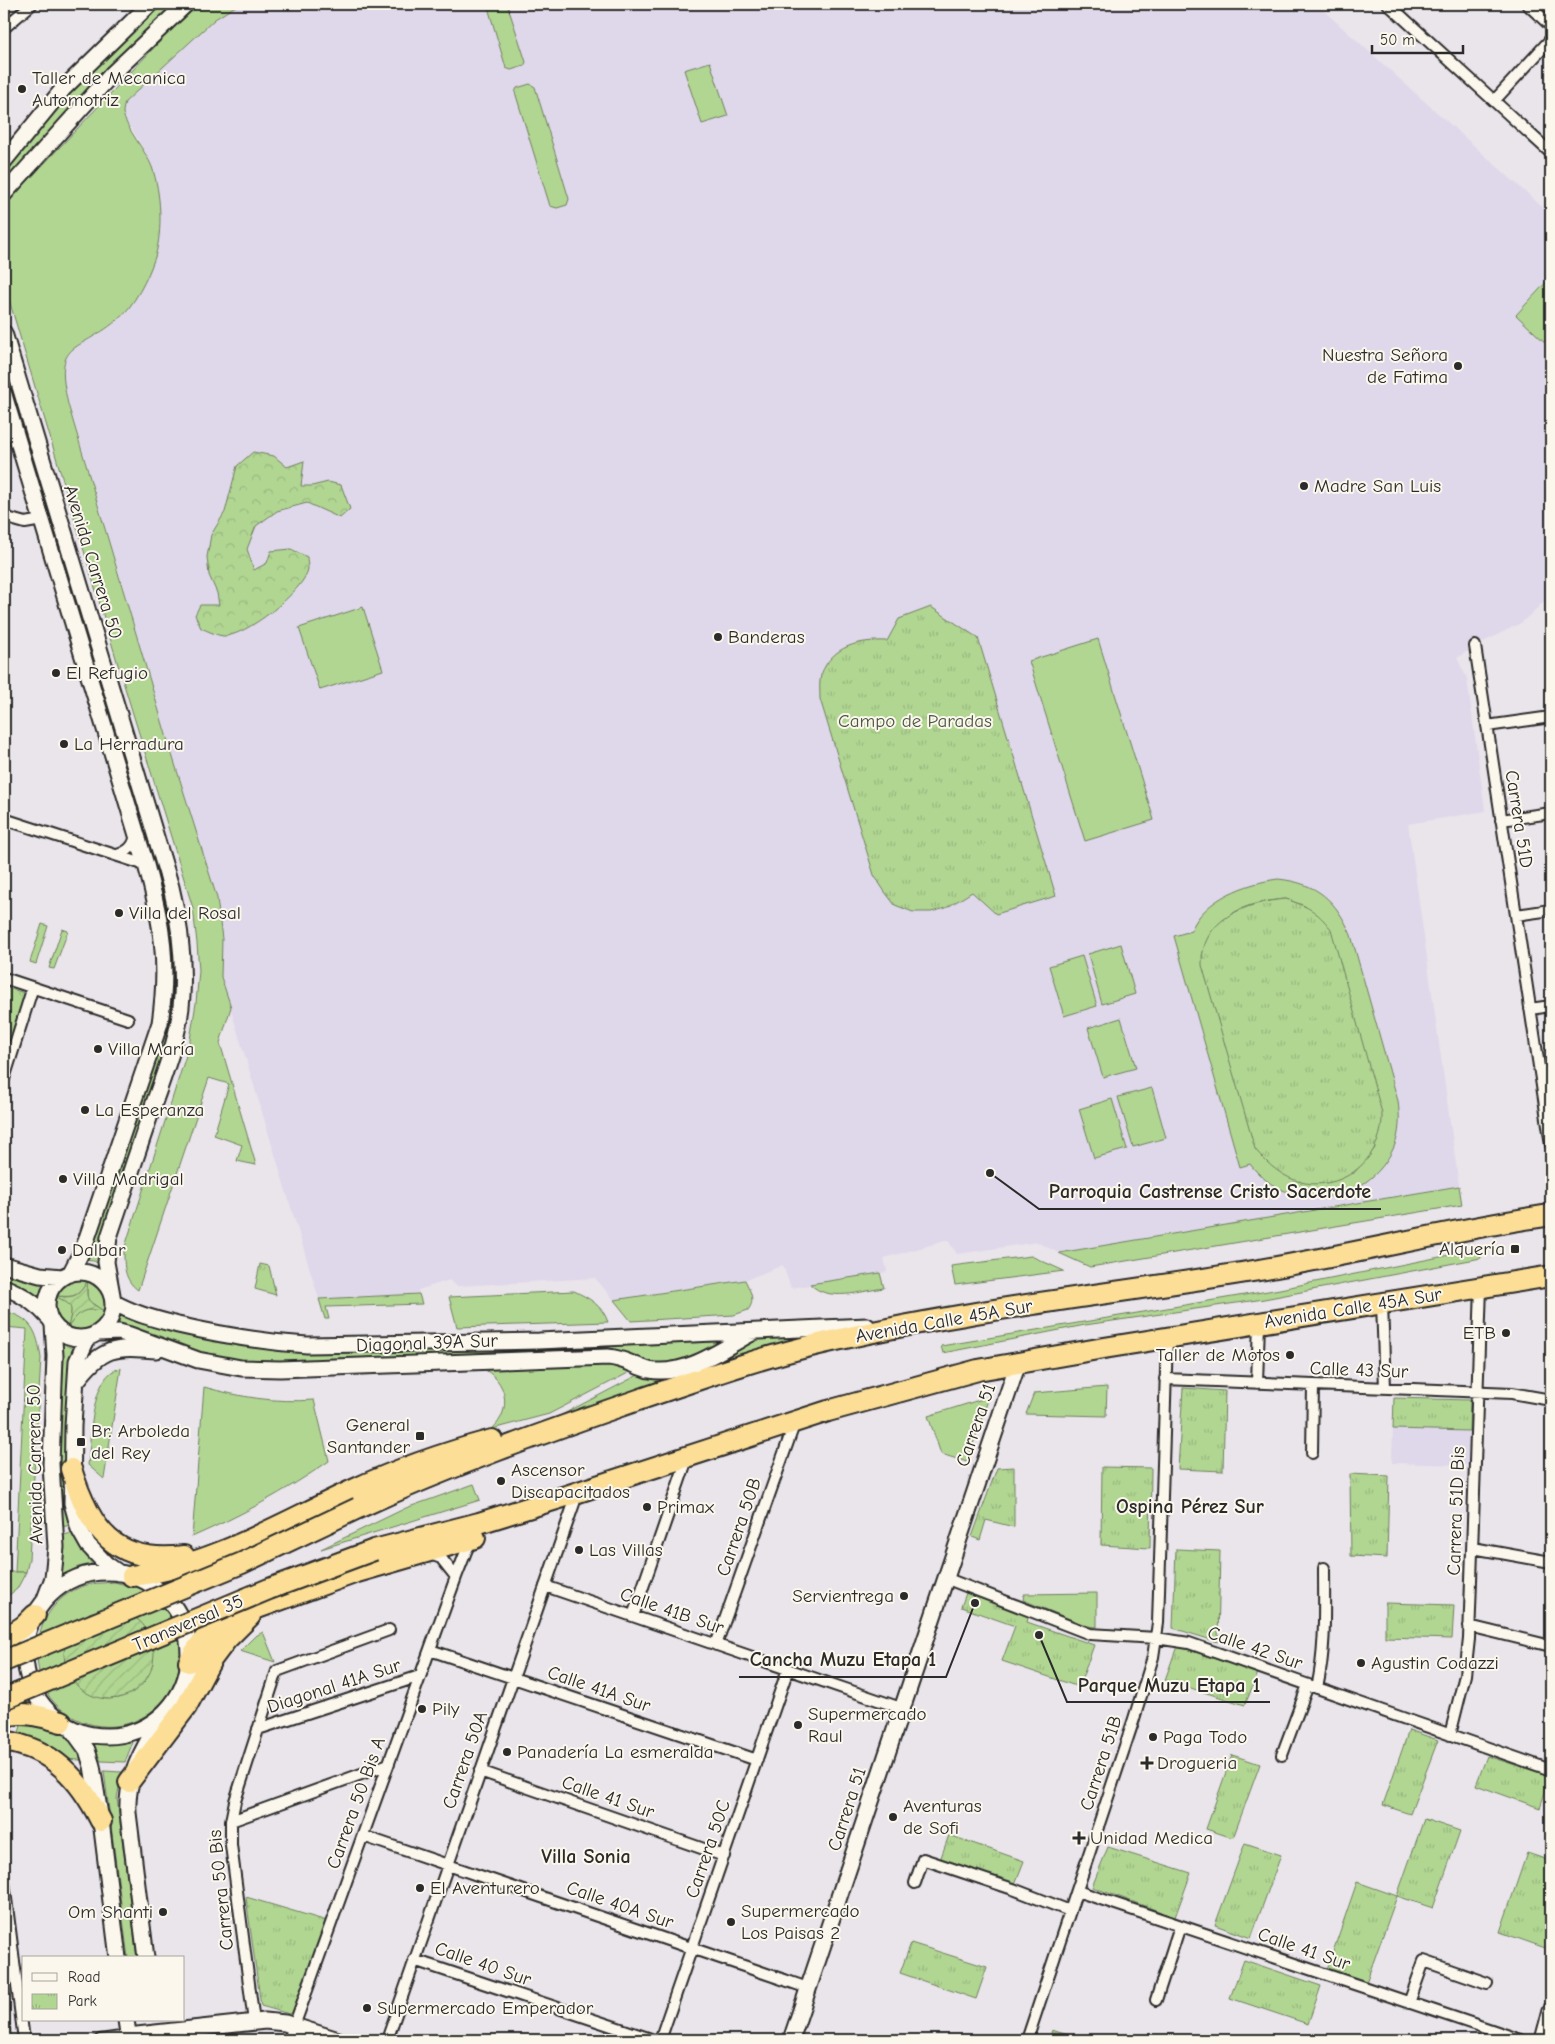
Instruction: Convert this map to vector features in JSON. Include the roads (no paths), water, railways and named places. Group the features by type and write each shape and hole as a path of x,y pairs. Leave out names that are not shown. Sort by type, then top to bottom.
{"highway":[{"name":"Avenida Calle 45A Sur","path":"358,1508 409,1485 490,1453 598,1414 767,1357 836,1340 924,1323 1254,1271 1453,1231 1551,1215"},
{"name":"Avenida Calle 45A Sur","path":"374,1550 502,1516 796,1421 936,1381 1018,1363 1551,1276"},
{"path":"126,1574 167,1570 186,1565 377,1479 422,1462 485,1442 598,1414"},
{"path":"71,1469 79,1494 92,1520 106,1536 129,1552 152,1557 169,1558 238,1543"},
{"name":"Transversal 35","path":"4,1661 242,1563 358,1508"},
{"path":"189,1662 200,1643 212,1630 238,1615 354,1573 475,1538"},
{"name":"Transversal 35","path":"4,1699 269,1589 374,1550"},
{"path":"129,1782 186,1707 211,1660 226,1640 244,1621 264,1605"},
{"path":"4,1639 24,1626 39,1608"},
{"path":"4,1716 22,1713 34,1714 66,1725"},
{"path":"4,1741 29,1747 58,1764 79,1784 101,1820"}],"main road":[{"path":"4,161 63,89 150,4"},
{"path":"4,194 99,88 152,34 186,4"},
{"name":"Avenida Carrera 50","path":"4,333 169,878 180,929 183,974 182,998 178,1020 165,1071 109,1237 106,1262 112,1298"},
{"name":"Avenida Carrera 50","path":"4,395 136,829 163,932 164,987 160,1023 84,1247 66,1275"},
{"path":"4,1265 40,1275 66,1275 80,1272 100,1278 107,1286 112,1298 110,1319 93,1335 78,1338 68,1336 60,1332 42,1310 24,1296 4,1287"},
{"path":"51,1322 47,1301 50,1292 66,1275"},
{"name":"Diagonal 39A Sur","path":"112,1298 146,1317 207,1332 259,1341 307,1345 539,1341 924,1323"},
{"name":"Avenida Carrera 50","path":"39,1608 53,1578 56,1547 51,1464 54,1356 51,1322"},
{"name":"Diagonal 39A Sur","path":"93,1335 109,1332 124,1333 175,1352 217,1364 263,1369 600,1357 617,1358 648,1369 671,1371 699,1361 752,1332"},
{"name":"Avenida Carrera 50","path":"93,1335 79,1354 71,1469 74,1512 82,1537 91,1549 106,1564 126,1574"},
{"path":"76,1382 98,1357 114,1350 126,1348 175,1352"},
{"name":"Carrera 51","path":"791,2040 1018,1363"},
{"path":"118,1956 101,1820 92,1766 86,1750 66,1725 45,1709 34,1692 27,1674 25,1653 27,1634 39,1608 59,1588 78,1578 98,1573 126,1574 149,1583 164,1594 176,1609 187,1634 189,1662 185,1681 177,1698 165,1713 138,1758 129,1782 128,1813 146,1956"},
{"path":"66,1725 95,1735 120,1735 136,1731 152,1723 165,1713"},
{"path":"1543,2040 1551,2010"},
{"path":"126,2022 128,2038 154,2031 274,2021 295,2025 338,2040"}],"street":[{"path":"4,28 32,4"},
{"path":"1388,4 1551,153"},
{"path":"1527,4 1551,26"},
{"path":"1494,101 1551,39"},
{"path":"4,517 25,523 42,520"},
{"name":"Carrera 51D","path":"1475,646 1530,1009 1548,1103 1551,1145"},
{"path":"1487,726 1551,717"},
{"path":"1502,820 1551,813"},
{"path":"4,819 146,865"},
{"path":"117,855 126,852 132,846 135,840 136,829"},
{"path":"1516,915 1551,910"},
{"path":"4,978 128,1019"},
{"path":"4,1079 34,988"},
{"path":"1530,1009 1551,1006"},
{"name":"Carrera 51D Bis","path":"1450,1735 1465,1675 1469,1626 1481,1287"},
{"path":"1382,1303 1385,1388"},
{"path":"1257,1383 1260,1323"},
{"name":"Carrera 51B","path":"1027,2040 1153,1657 1156,1638 1167,1338"},
{"name":"Calle 43 Sur","path":"1165,1379 1518,1394 1551,1400"},
{"path":"1312,1452 1313,1385"},
{"name":"Carrera 50B","path":"716,1645 796,1421"},
{"path":"633,1616 688,1456"},
{"name":"Carrera 50A","path":"387,2040 578,1492"},
{"name":"Carrera 50 Bis A","path":"289,2040 467,1549 475,1538 502,1516"},
{"path":"1473,1548 1551,1562"},
{"path":"423,1553 441,1558 456,1577"},
{"path":"1282,1755 1323,1663 1325,1635 1324,1568"},
{"name":"Calle 42 Sur","path":"945,1578 1082,1632 1100,1635 1156,1638 1189,1643 1551,1770"},
{"name":"Calle 41B Sur","path":"545,1586 901,1708"},
{"path":"1469,1626 1551,1646"},
{"name":"Carrera 50 Bis","path":"254,2022 231,1844 231,1821 235,1800 277,1670 389,1630"},
{"name":"Calle 41A Sur","path":"430,1650 756,1760"},
{"name":"Carrera 50C","path":"660,2040 788,1669"},
{"name":"Diagonal 41A Sur","path":"258,1729 420,1676"},
{"path":"231,1821 389,1764"},
{"name":"Calle 41 Sur","path":"480,1771 724,1856"},
{"name":"Calle 40A Sur","path":"363,1836 808,1988"},
{"path":"915,1883 923,1859 1070,1911"},
{"path":"4,1883 24,2040"},
{"name":"Calle 41 Sur","path":"1077,1891 1521,2040"},
{"path":"1156,2000 1180,1926"},
{"name":"Calle 40 Sur","path":"414,1960 654,2040"},
{"path":"1408,2003 1424,1962 1487,1983"},
{"path":"100,2040 128,2038"}],"place":[{"name":"Taller de Mecanica Automotriz","path":"22,89"},
{"name":"Nuestra Señora de Fatima","path":"1458,366"},
{"name":"Madre San Luis","path":"1304,486"},
{"name":"Banderas","path":"718,637"},
{"name":"El Refugio","path":"56,673"},
{"name":"La Herradura","path":"64,744"},
{"name":"Villa del Rosal","path":"119,913"},
{"name":"Villa María","path":"98,1049"},
{"name":"La Esperanza","path":"85,1110"},
{"name":"Parroquia Castrense Cristo Sacerdote","path":"990,1173"},
{"name":"Villa Madrigal","path":"63,1179"},
{"name":"Alquería","path":"1515,1249"},
{"name":"Dalbar","path":"62,1250"},
{"name":"ETB","path":"1506,1333"},
{"name":"Taller de Motos","path":"1290,1355"},
{"name":"General Santander","path":"420,1436"},
{"name":"Br. Arboleda del Rey","path":"81,1442"},
{"name":"Ascensor Discapacitados","path":"501,1481"},
{"name":"Primax","path":"647,1507"},
{"name":"Las Villas","path":"579,1550"},
{"name":"Servientrega","path":"904,1596"},
{"name":"Cancha Muzu Etapa 1","path":"975,1603"},
{"name":"Parque Muzu Etapa 1","path":"1039,1635"},
{"name":"Agustin Codazzi","path":"1361,1663"},
{"name":"Pily","path":"422,1709"},
{"name":"Supermercado Raul","path":"798,1725"},
{"name":"Paga Todo","path":"1153,1737"},
{"name":"Panadería La esmeralda","path":"507,1752"},
{"name":"Drogueria","path":"1147,1763"},
{"name":"Aventuras de Sofi","path":"893,1817"},
{"name":"Unidad Medica","path":"1079,1838"},
{"name":"El Aventurero","path":"420,1888"},
{"name":"Om Shanti","path":"163,1912"},
{"name":"Supermercado Los Paisas 2","path":"731,1922"},
{"name":"Supermercado Emperador","path":"367,2008"}],"district":[{"name":"Ospina Pérez Sur","path":"1190,1506"},
{"name":"Villa Sonia","path":"586,1856"}],"park label":[{"name":"Campo de Paradas","path":"915,721"}]}
